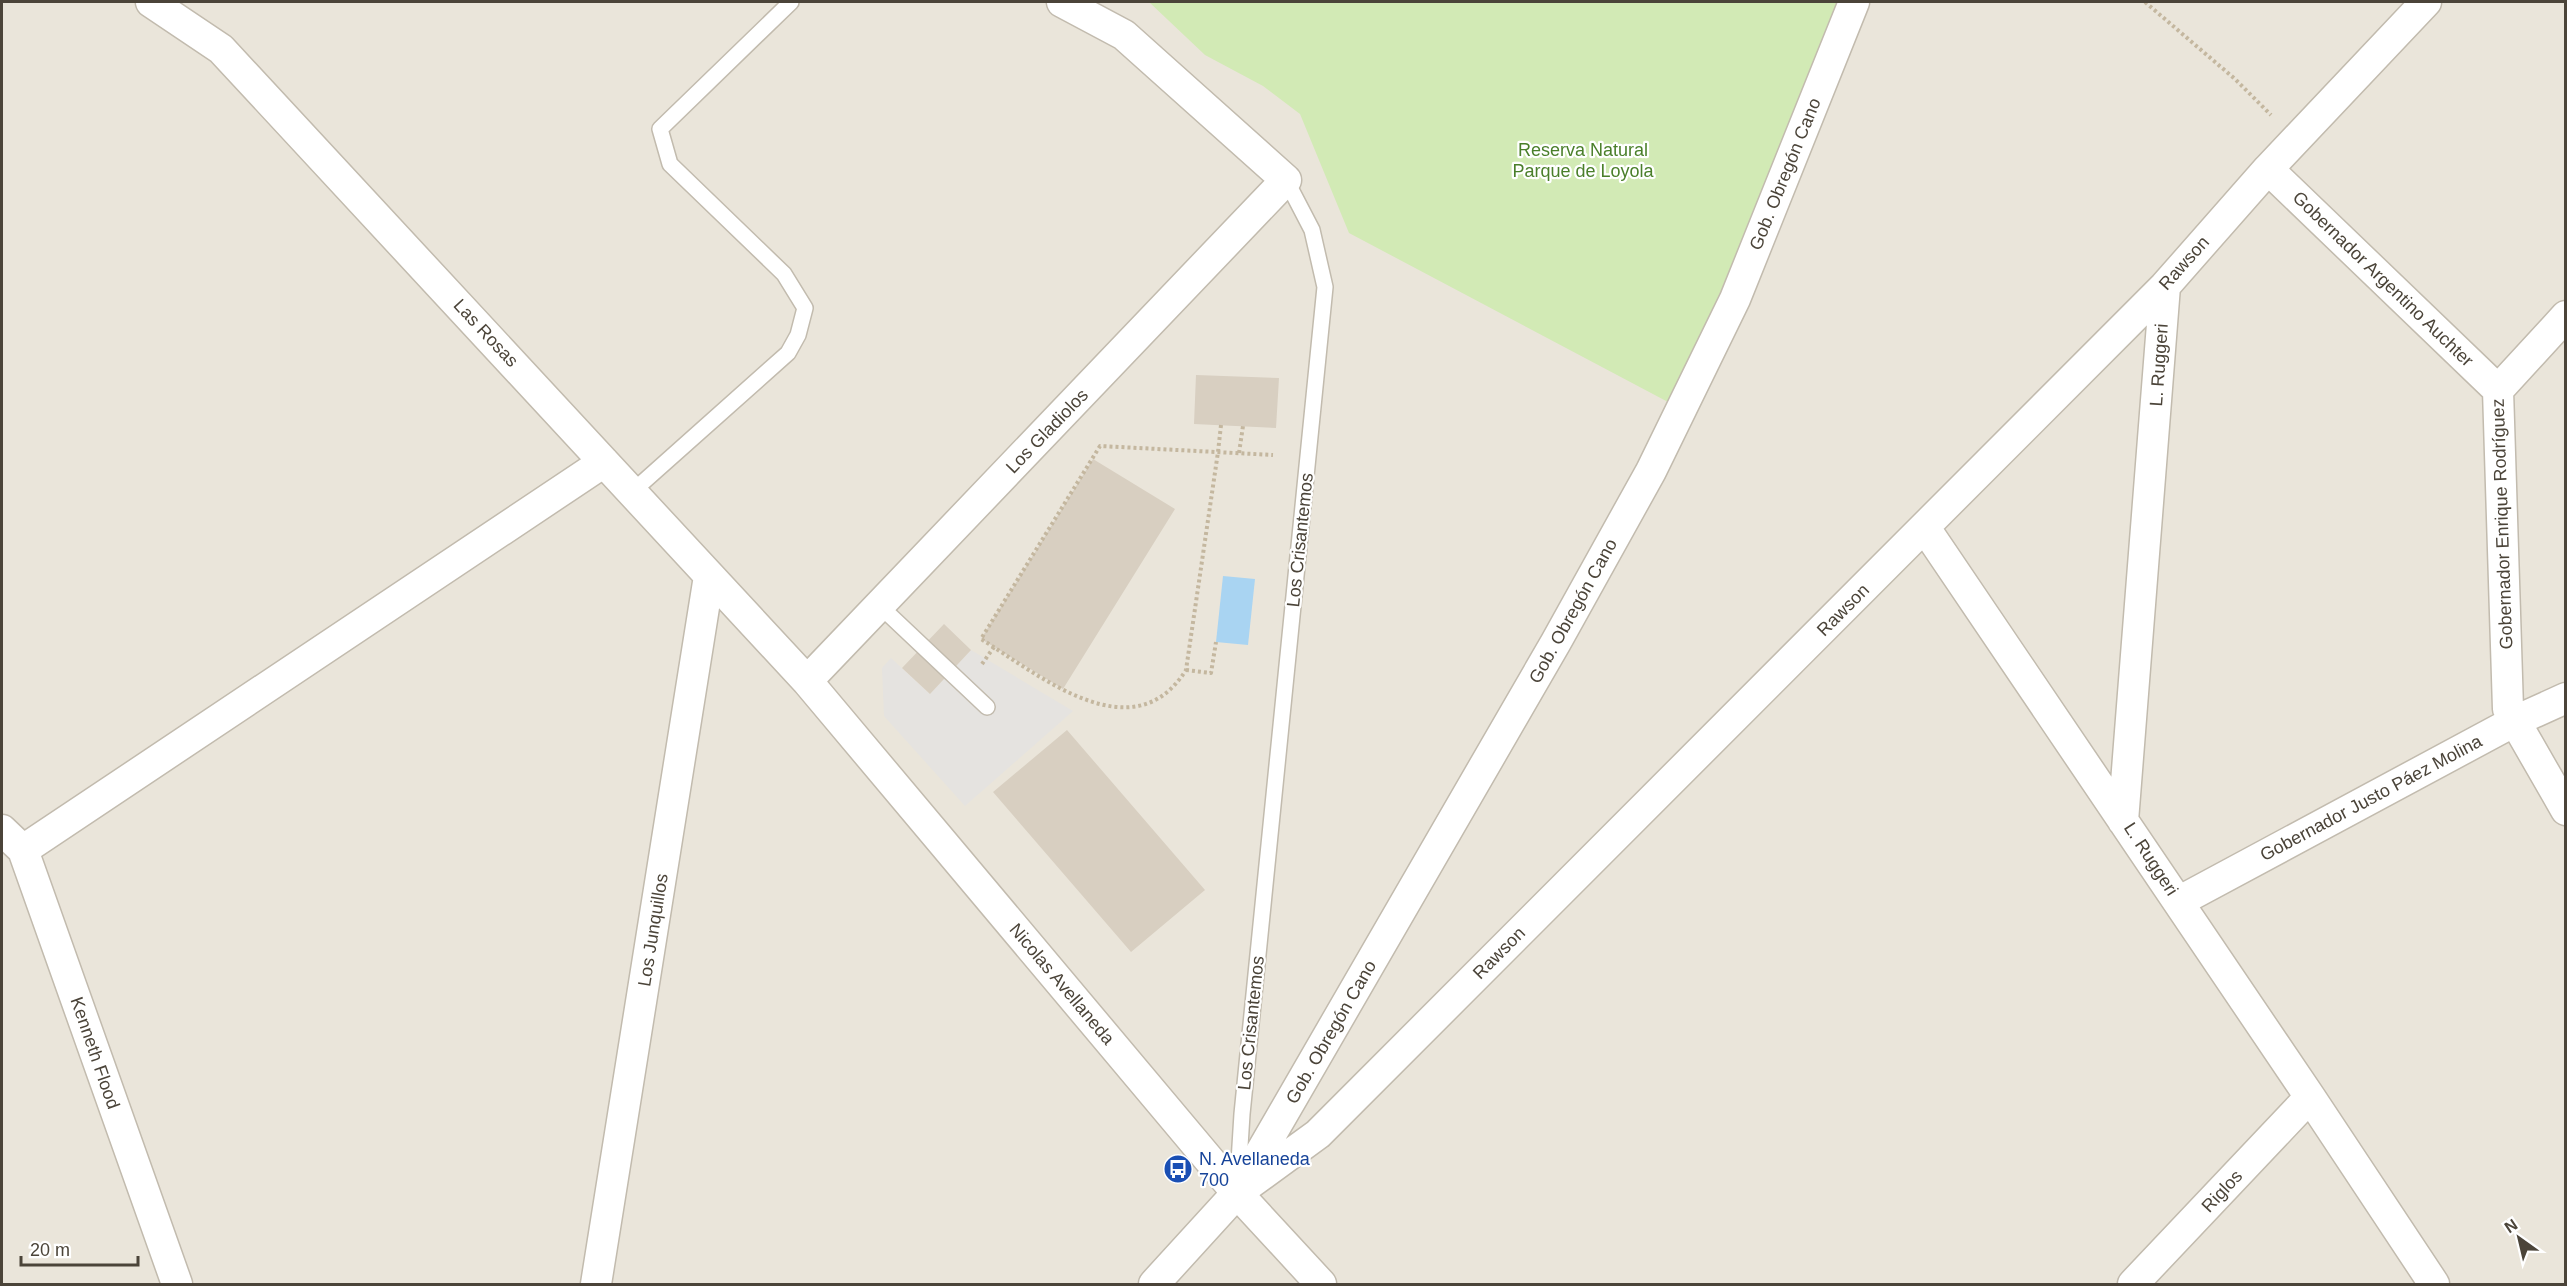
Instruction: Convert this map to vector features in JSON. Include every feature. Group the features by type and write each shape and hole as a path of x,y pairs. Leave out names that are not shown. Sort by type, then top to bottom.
{"street":[{"name":"Las Rosas","path":"151,2 221,49 807,681"},
{"name":"Los Crisantemos","path":"1062,2 1124,35 1286,180"},
{"name":"Gob. Obregón Cano","path":"1237,1193 1556,642 1651,471 1735,300 1854,2"},
{"name":"Rawson","path":"1237,1193 1318,1134 1924,528 2165,286 2295,139 2426,2"},
{"name":"Gobernador Argentino Auchter","path":"2268,169 2498,390"},
{"name":"Los Gladiolos","path":"807,681 1286,180"},
{"name":"L. Ruggeri","path":"2165,286 2123,821 2434,1284"},
{"name":"Gobernador Enrique Rodríguez","path":"2565,316 2498,390 2508,709 2513,722 2565,810"},
{"path":"23,850 604,462"},
{"path":"1924,528 2123,821"},
{"name":"Los Junquillos","path":"596,1284 709,576"},
{"name":"Nicolas Avellaneda","path":"807,681 1237,1193 1321,1284"},
{"name":"Gobernador Justo Páez Molina","path":"2178,902 2513,722 2565,698"},
{"name":"Kenneth Flood","path":"2,830 23,850 177,1284"},
{"name":"Riglos","path":"2133,1284 2310,1097"},
{"path":"1154,1284 1237,1193"}],"lane":[{"path":"632,492 788,353 798,335 805,308 784,274 670,164 660,129 791,2"},
{"name":"Los Crisantemos","path":"1237,1193 1242,1114 1325,287 1312,230 1286,180"},
{"path":"879,605 987,707"}],"path":[{"path":"2145,2 2235,79 2295,139"},
{"path":"1221,425 1218,452 1186,670 1176,686 1160,698 1137,707 1108,706 1083,700 981,639 1100,446 1218,452 1239,453 1273,455"},
{"path":"1239,453 1243,426"},
{"path":"1186,670 1211,673 1216,642"}],"shaded area":[{"path":"2,2 2565,2 2565,1284 2,1284"},
{"path":"971,650 1073,711 965,806 884,716 882,668 891,658 930,694"}],"green space":[{"name":"Reserva Natural Parque de Loyola","path":"1149,2 1838,2 1714,308 1668,402 1349,233 1300,114 1263,86 1205,55"}],"water":[{"path":"1223,576 1255,579 1248,645 1216,642"}],"building":[{"path":"1196,375 1279,378 1276,428 1194,424"},
{"path":"1093,459 1175,509 1063,689 981,639"},
{"path":"944,624 971,650 930,694 902,668"},
{"path":"1067,730 1205,890 1131,952 993,792"}],"place":[{"name":"N. Avellaneda 700","path":"1178,1169"}]}
